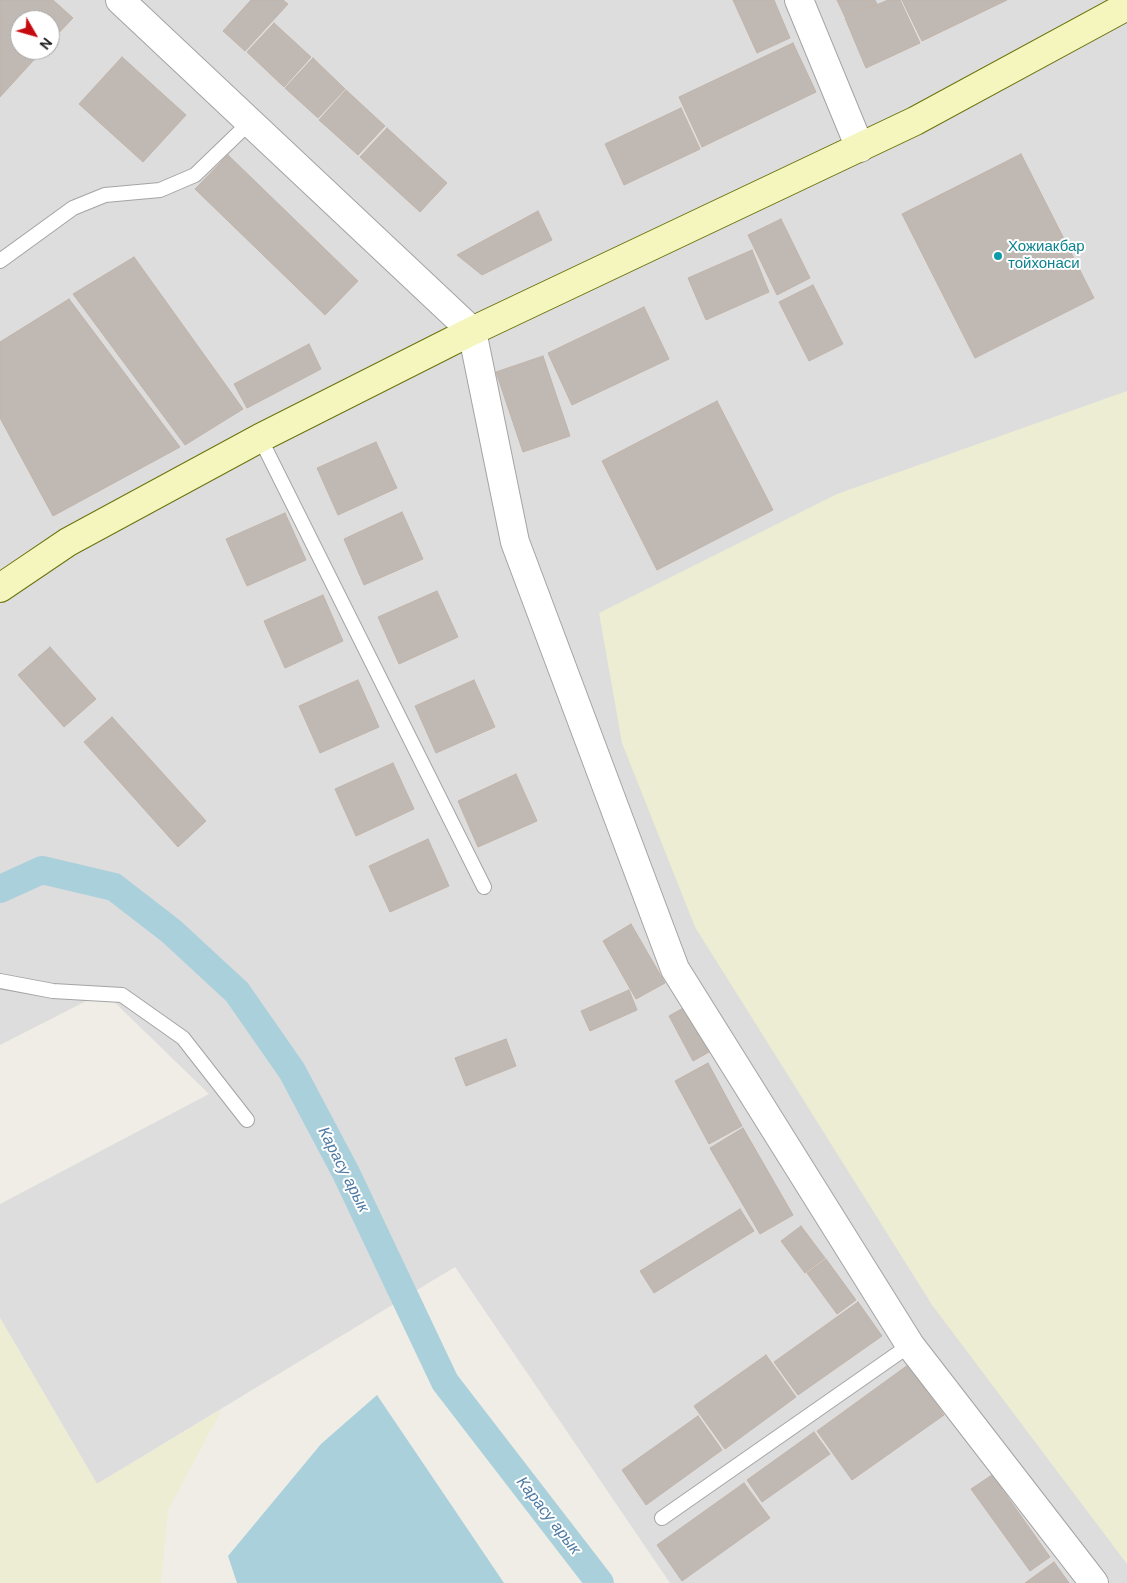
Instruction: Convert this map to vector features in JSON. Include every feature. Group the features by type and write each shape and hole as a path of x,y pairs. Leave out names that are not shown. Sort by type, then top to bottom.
{"main road":[{"path":"0,588 68,542 260,438 472,331 915,121 1127,6"}],"street":[{"path":"120,0 472,331 515,542 675,969 910,1345 1094,1583"},
{"path":"799,0 860,148"}],"lane":[{"path":"0,261 73,208 105,195 160,190 195,176 250,122"},
{"path":"260,438 484,887"},
{"path":"0,981 53,991 122,996 183,1038 247,1120"},
{"path":"662,1518 910,1345"}],"shaded area":[{"path":"0,0 1127,0 1127,1583 670,1583 455,1267 97,1484 0,1318 0,1204 209,1094 104,992 0,1045"}],"green space":[{"path":"1127,391 1127,1564 932,1305 695,927 622,743 599,613 837,494"},
{"path":"0,1318 97,1484 222,1409 168,1510 161,1583 0,1583"}],"water":[{"path":"377,1395 504,1583 237,1583 228,1556 321,1444"}],"building":[{"path":"0,0 53,0 73,18 60,32 60,10 10,10 10,60 34,60 0,97"},
{"path":"251,0 283,0 288,4 245,51 223,31"},
{"path":"733,0 774,0 790,38 757,53"},
{"path":"837,0 875,0 877,4 845,17"},
{"path":"888,0 900,0 920,43 866,68 845,18"},
{"path":"902,0 1007,0 922,41"},
{"path":"274,23 311,57 284,87 247,52"},
{"path":"793,43 816,92 702,147 679,97"},
{"path":"122,57 186,115 143,162 79,104"},
{"path":"313,58 345,89 318,118 285,88"},
{"path":"346,90 385,126 358,155 319,120"},
{"path":"681,108 700,149 624,185 605,144"},
{"path":"387,128 447,183 420,212 360,157"},
{"name":"Хожиакбар тойхонаси","path":"1021,154 1094,298 975,358 902,214"},
{"path":"228,155 358,281 325,315 195,189"},
{"path":"538,211 552,240 482,275 457,255"},
{"path":"781,219 810,278 777,295 748,235"},
{"path":"752,250 769,292 706,320 688,278"},
{"path":"134,257 243,409 185,445 73,294"},
{"path":"813,285 843,344 809,361 779,302"},
{"path":"69,299 180,447 53,516 0,418 0,342"},
{"path":"644,307 669,359 572,405 548,353"},
{"path":"309,344 321,369 247,408 234,384"},
{"path":"543,356 570,436 523,452 496,372"},
{"path":"717,401 773,510 657,570 602,461"},
{"path":"376,442 397,488 338,515 317,468"},
{"path":"402,512 423,559 364,585 344,539"},
{"path":"285,513 306,560 247,586 226,539"},
{"path":"437,591 458,637 399,664 378,617"},
{"path":"323,595 343,641 285,668 264,621"},
{"path":"50,647 96,699 64,727 18,675"},
{"path":"358,680 379,727 320,753 299,706"},
{"path":"474,680 495,727 436,753 415,706"},
{"path":"112,717 206,821 178,847 84,742"},
{"path":"393,763 414,809 356,836 335,789"},
{"path":"516,774 537,821 478,847 458,801"},
{"path":"428,839 449,886 390,912 369,866"},
{"path":"631,924 665,983 636,999 603,941"},
{"path":"629,990 637,1010 590,1031 581,1011"},
{"path":"685,1007 709,1052 693,1061 669,1016"},
{"path":"506,1039 516,1066 466,1086 455,1058"},
{"path":"708,1063 742,1126 709,1144 675,1081"},
{"path":"743,1128 793,1215 760,1234 710,1148"},
{"path":"740,1209 754,1231 654,1293 640,1271"},
{"path":"801,1226 825,1258 805,1273 781,1241"},
{"path":"826,1259 856,1300 837,1314 807,1273"},
{"path":"858,1302 882,1336 798,1395 774,1362"},
{"path":"766,1355 796,1397 725,1449 694,1406"},
{"path":"908,1365 944,1415 852,1480 817,1431"},
{"path":"698,1416 722,1450 646,1505 622,1470"},
{"path":"814,1432 830,1454 762,1502 747,1480"},
{"path":"992,1475 1050,1557 1030,1571 971,1489"},
{"path":"744,1483 770,1518 682,1581 657,1545"},
{"path":"1054,1562 1069,1583 1025,1583"}],"waterway":[{"name":"Карасу арык","path":"0,889 42,870 114,887 171,931 237,992 292,1071 346,1173 445,1382 600,1583"}],"place":[{"name":"Хожиакбар тойхонаси","path":"998,256"}]}
